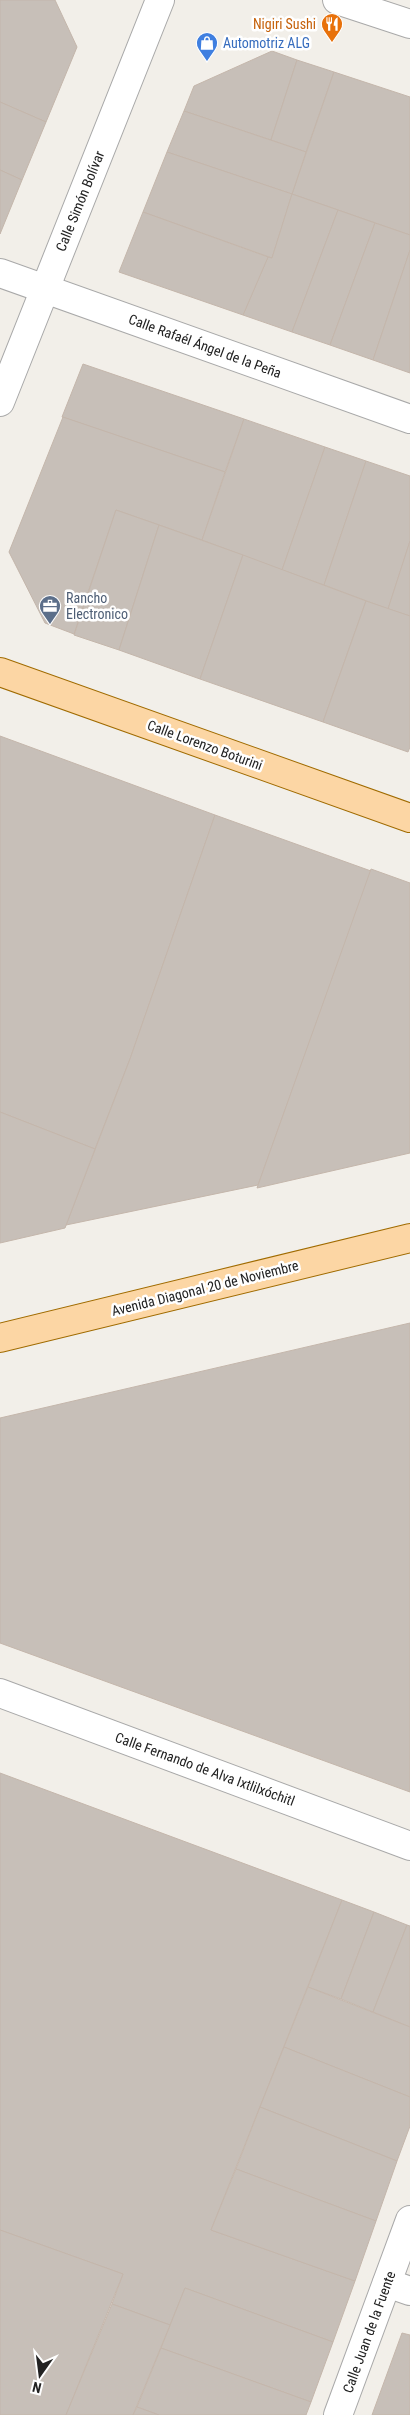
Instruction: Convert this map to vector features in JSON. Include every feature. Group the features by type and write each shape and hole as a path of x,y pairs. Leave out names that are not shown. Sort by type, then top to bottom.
{"main road":[{"name":"Calle Lorenzo Boturini","path":"0,672 410,818"},
{"name":"Avenida Diagonal 20 de Noviembre","path":"0,1338 410,1238"}],"street":[{"name":"Calle Simón Bolívar","path":"0,402 160,0"},
{"path":"336,0 410,24"},
{"name":"Calle Rafaél Ángel de la Peña","path":"0,273 410,419"},
{"name":"Calle Fernando de Alva Ixtlilxóchitl","path":"0,1693 410,1846"},
{"name":"Calle Juan de la Fuente","path":"338,2415 398,2287 410,2220"}],"building":[{"path":"0,0 55,0 77,47 46,122 0,102"},
{"path":"272,51 297,60 271,140 184,111 194,86"},
{"path":"297,60 334,72 306,152 271,140"},
{"path":"334,72 410,97 410,235 292,194"},
{"path":"0,102 46,122 22,180 0,170"},
{"path":"184,111 306,152 292,194 167,152"},
{"path":"167,152 292,194 272,258 143,212"},
{"path":"0,170 22,180 0,234"},
{"path":"292,194 338,210 292,332 243,315 268,257 272,258"},
{"path":"338,210 375,223 330,345 292,332"},
{"path":"143,212 268,257 243,315 119,272"},
{"path":"375,223 410,235 410,250 373,360 330,345"},
{"path":"410,250 410,373 373,360"},
{"path":"83,364 244,419 225,472 62,417"},
{"path":"63,417 225,472 202,540 116,510 74,634 45,623 9,552"},
{"path":"244,419 325,447 282,570 202,540"},
{"path":"325,447 366,461 324,585 282,570"},
{"path":"366,461 410,476 410,541 388,609 324,585"},
{"path":"116,510 159,525 119,650 74,635"},
{"path":"159,525 243,555 200,679 119,650"},
{"path":"410,541 410,616 388,609"},
{"path":"243,555 366,601 323,722 200,679"},
{"path":"366,601 410,616 410,747 408,752 323,722"},
{"path":"0,736 215,815 130,1059 95,1149 0,1112"},
{"path":"215,815 371,871 258,1185 66,1225 130,1059"},
{"path":"371,869 410,883 410,1153 257,1188"},
{"path":"0,1112 95,1149 65,1228 0,1243"},
{"path":"410,1323 410,1792 0,1643 0,1418"},
{"path":"0,1773 342,1900 211,2230 355,2281 333,2342 185,2288 170,2325 112,2304 123,2274 0,2230"},
{"path":"342,1900 374,1912 341,1999 308,1987"},
{"path":"374,1912 407,1925 373,2012 341,1999"},
{"path":"407,1925 410,1926 410,2027 373,2012"},
{"path":"308,1987 410,2027 410,2097 284,2047"},
{"path":"284,2047 410,2097 410,2126 397,2161 260,2107"},
{"path":"260,2107 397,2161 376,2221 236,2169"},
{"path":"236,2169 376,2221 355,2281 211,2230"},
{"path":"0,2230 123,2274 66,2415 0,2415"},
{"path":"185,2288 333,2342 311,2402 161,2348"},
{"path":"112,2304 170,2325 133,2415 66,2415"},
{"path":"402,2333 410,2335 410,2415 372,2415"},
{"path":"161,2348 311,2402 306,2415 159,2415 137,2407"},
{"path":"137,2407 159,2415 133,2415"}],"place":[{"name":"Nigiri Sushi","path":"332,43"},
{"name":"Automotriz ALG","path":"207,62"},
{"name":"Rancho Electronico","path":"50,625"}]}
